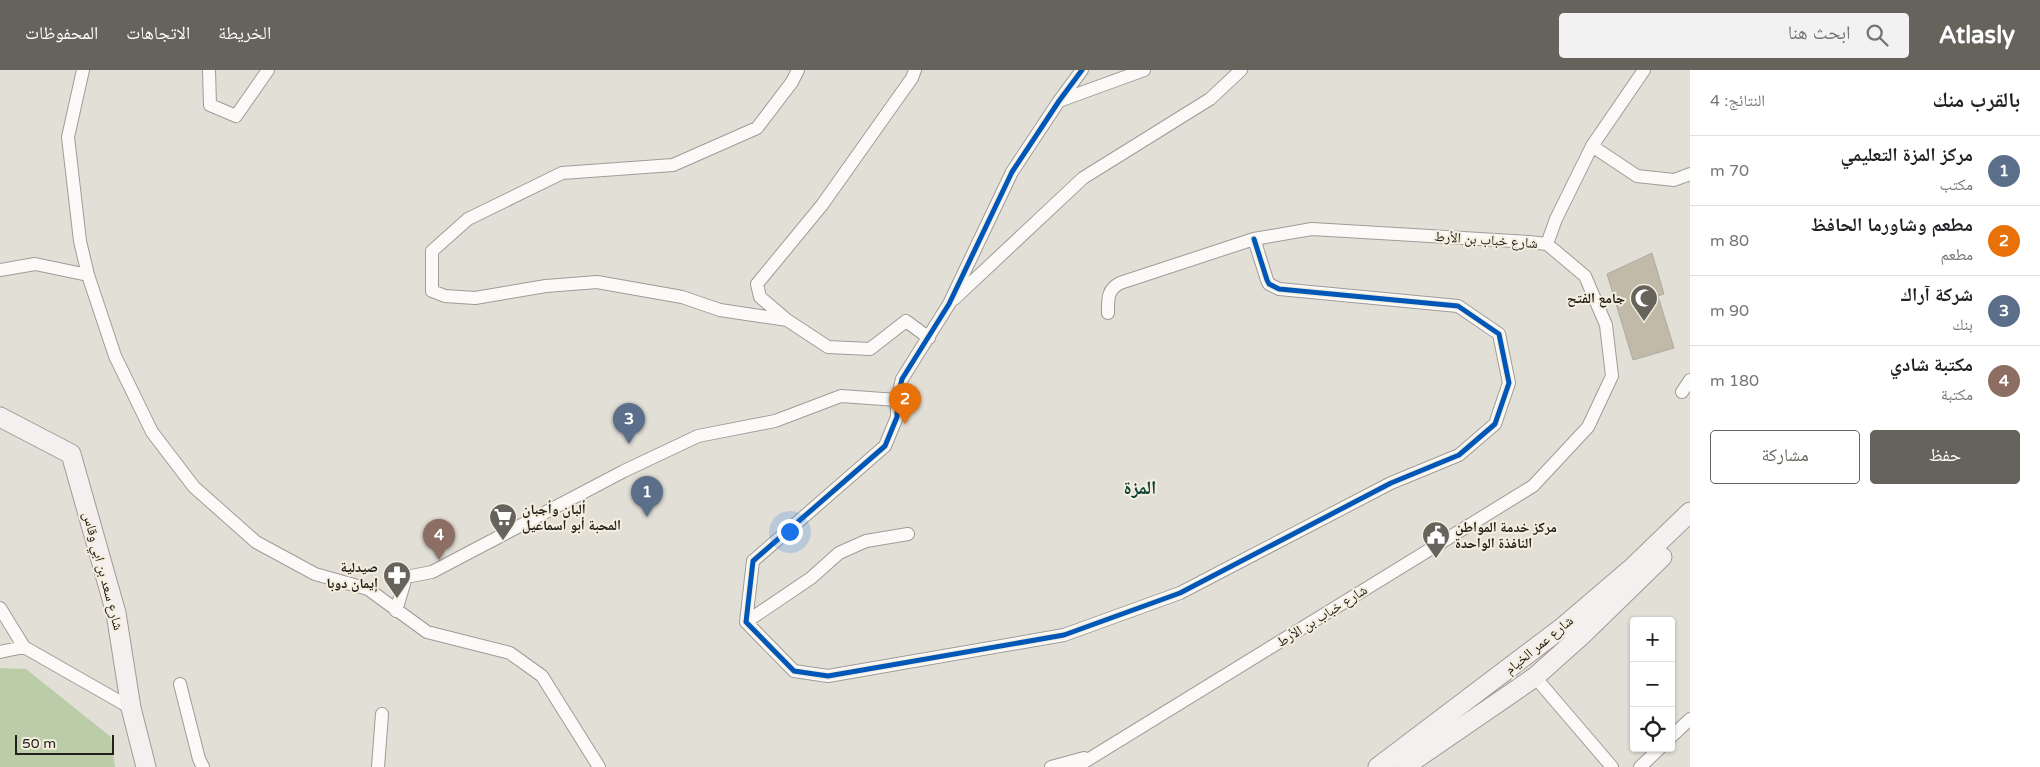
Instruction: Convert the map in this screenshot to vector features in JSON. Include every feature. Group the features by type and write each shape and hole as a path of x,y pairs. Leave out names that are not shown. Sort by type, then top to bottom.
{"street":[{"path":"83,70 68,137 80,241 88,275 115,356 152,432 194,487 256,542 315,574 368,590 426,632 510,653 542,676 599,767"},
{"path":"209,70 210,105 236,116 268,70"},
{"path":"787,320 720,310 682,297 597,282 546,286 475,298 445,296 432,291 432,250 468,219 562,173 673,165 757,128 792,82 798,70"},
{"path":"915,70 912,78 822,205 757,284 760,297 787,320 828,347 870,349 906,321 928,338"},
{"path":"746,622 753,561 885,446 897,417 897,400 902,379 949,304 1012,172 1059,100 1082,70"},
{"path":"1059,100 1144,70"},
{"path":"949,304 1082,178 1210,99 1240,70"},
{"path":"1548,244 1556,219 1592,146 1644,70"},
{"path":"1592,146 1637,176 1674,180 1690,174"},
{"name":"شارع خباب بن الأرط","path":"1076,767 1533,486 1588,427 1612,376 1606,325 1585,276 1548,244 1312,229 1254,239 1120,283 1114,286 1108,294 1108,313"},
{"path":"746,622 794,671 828,676 1064,635 1180,594 1392,483 1459,455 1495,424 1509,383 1499,334 1458,306 1279,289 1267,280 1254,239"},
{"path":"0,270 35,264 88,275"},
{"path":"1682,392 1690,380"},
{"path":"396,611 406,577 432,572 624,471 698,436 775,421 841,396 897,400"},
{"name":"شارع سعد بن ابي وقاس","path":"0,417 71,454 116,613 131,708 146,767"},
{"name":"شارع عمر الخيام","path":"1378,767 1563,627 1632,568 1690,512"},
{"name":"شارع عمر الخيام","path":"1404,767 1535,677 1582,635 1690,529"},
{"path":"746,622 811,578 838,553 866,541 908,534"},
{"path":"0,608 24,647 131,708"},
{"path":"0,652 24,647"},
{"path":"1535,677 1612,767"},
{"path":"180,684 203,767"},
{"path":"378,767 382,714"},
{"path":"1675,733 1690,719"},
{"path":"1051,767 1098,754"},
{"path":"1640,767 1654,762"}],"green space":[{"path":"0,668 26,669 111,737 115,767 0,767"}],"building":[{"name":"جامع الفتح","path":"1652,253 1664,294 1658,296 1674,348 1633,360 1607,274"}],"cycle path":[{"path":"1082,70 1012,172 949,304 902,379 897,400 897,417 885,446 753,561 746,622 794,671 828,676 1064,635 1180,593 1391,483 1459,455 1495,424 1509,383 1499,334 1458,306 1279,289 1269,284 1254,239"}],"place":[{"name":"جامع الفتح","path":"1644,322"},
{"name":"مطعم وشاورما الحافظ","path":"905,424"},
{"name":"شركة آراك","path":"629,444"},
{"name":"مركز المزة التعليمي","path":"647,517"},
{"name":"ألبان وأجبان المحبة أبو اسماعيل","path":"503,541"},
{"name":"مركز خدمة المواطن النافذة الواحدة","path":"1436,559"},
{"name":"مكتبة شادي","path":"439,560"},
{"name":"صيدلية إيمان دوبا","path":"397,599"}],"district":[{"name":"المزة","path":"1140,488"}]}
